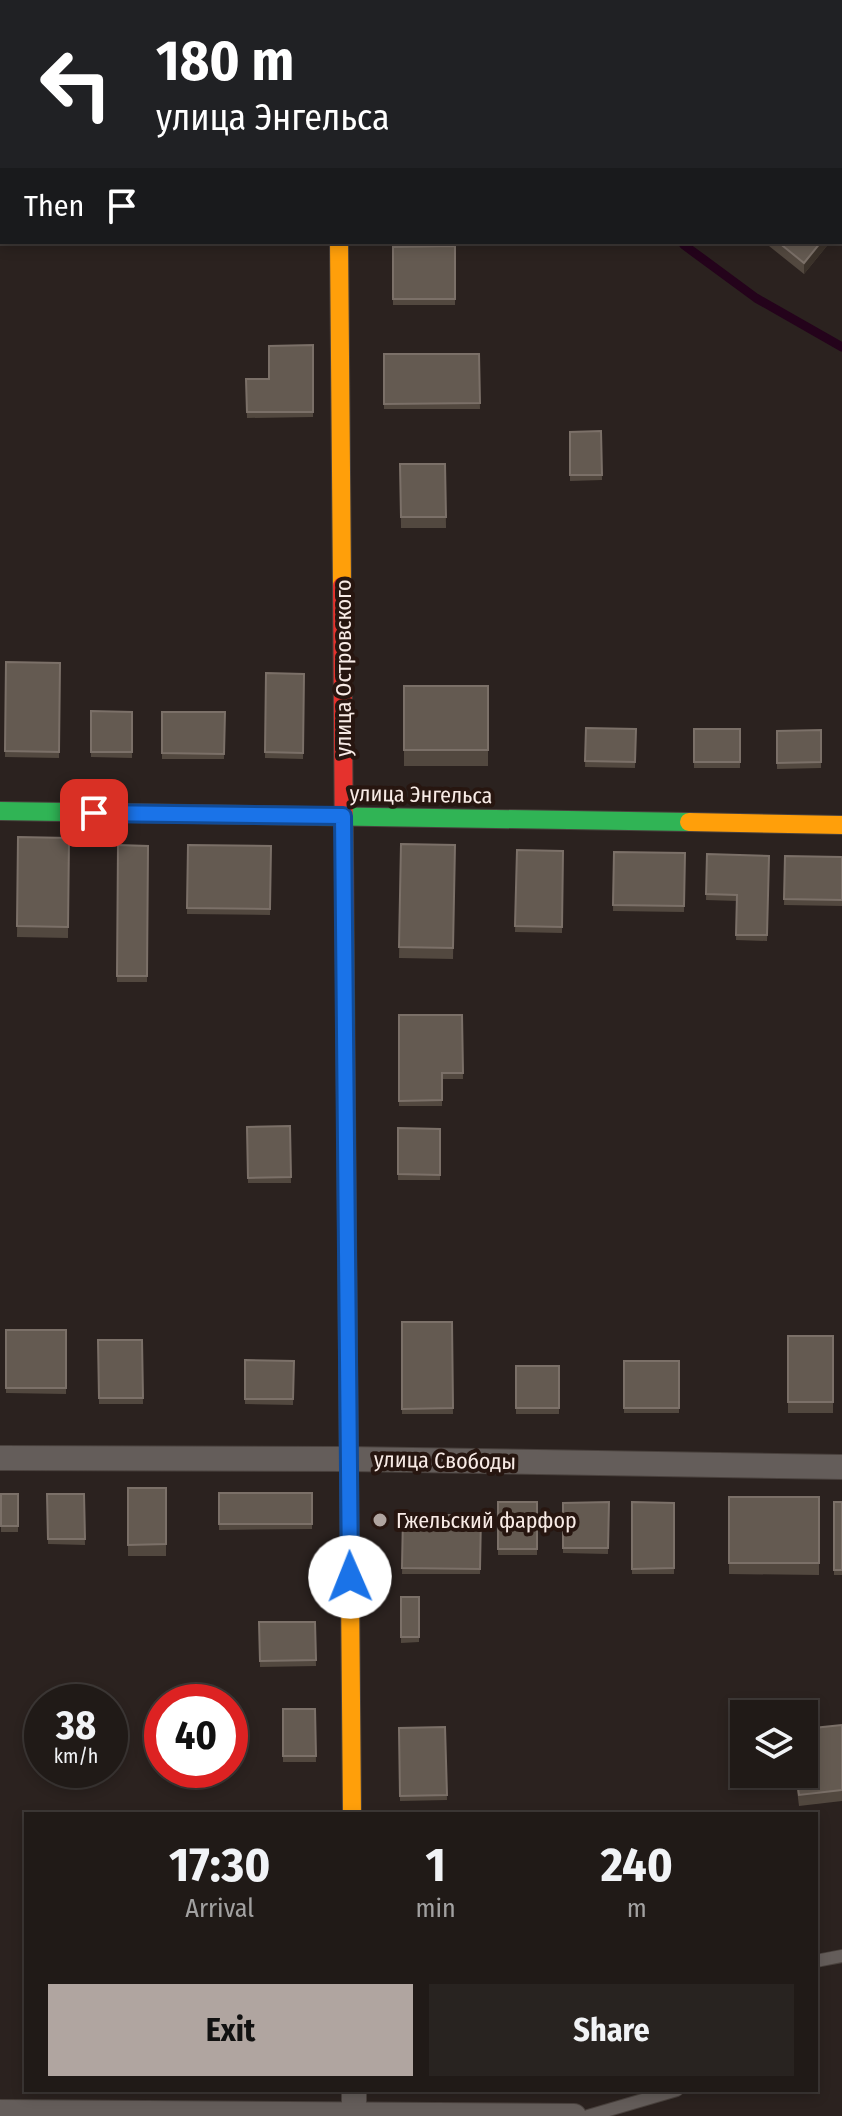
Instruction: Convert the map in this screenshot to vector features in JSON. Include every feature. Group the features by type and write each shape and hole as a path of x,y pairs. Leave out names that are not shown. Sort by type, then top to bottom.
{"street":[{"name":"улица Островского","path":"339,244 352,1812"},
{"name":"улица Энгельса","path":"0,811 842,825"},
{"name":"улица Свободы","path":"0,1458 349,1459 842,1467"},
{"path":"354,2092 354,2116"},
{"path":"0,2112 574,2116"}],"lane":[{"path":"818,1961 842,1956"},
{"path":"588,2116 670,2092"}],"building":[{"path":"780,244 819,244 804,263"},
{"path":"455,246 455,299 393,299 393,247"},
{"path":"313,345 313,412 247,412 246,379 269,379 269,346"},
{"path":"384,354 479,354 480,403 384,404"},
{"path":"601,431 602,475 570,475 570,432"},
{"path":"400,464 445,464 446,517 401,517"},
{"path":"6,662 60,663 59,752 5,751"},
{"path":"266,673 304,674 303,753 265,752"},
{"path":"404,686 488,686 488,750 404,750"},
{"path":"91,711 132,712 132,752 91,752"},
{"path":"162,712 225,712 224,754 162,753"},
{"path":"586,728 636,729 635,762 585,761"},
{"path":"694,729 740,729 740,762 694,762"},
{"path":"821,730 821,762 777,763 777,731"},
{"path":"18,837 69,838 68,927 17,926"},
{"path":"401,844 455,845 453,948 399,947"},
{"path":"118,845 148,846 147,976 117,976"},
{"path":"188,845 271,846 270,909 187,908"},
{"path":"517,850 563,851 562,927 515,926"},
{"path":"614,852 685,853 684,906 613,905"},
{"path":"707,854 769,856 767,935 736,935 737,895 706,894"},
{"path":"785,856 842,857 842,900 784,899"},
{"path":"399,1015 462,1015 463,1073 442,1073 442,1100 399,1101"},
{"path":"290,1126 291,1177 248,1178 247,1127"},
{"path":"398,1128 440,1129 440,1175 398,1174"},
{"path":"402,1322 452,1322 453,1408 402,1409"},
{"path":"6,1330 66,1330 66,1388 6,1388"},
{"path":"788,1336 833,1336 833,1402 788,1402"},
{"path":"98,1340 142,1340 143,1398 99,1398"},
{"path":"245,1360 294,1361 293,1399 245,1399"},
{"path":"624,1361 679,1361 679,1408 624,1408"},
{"path":"516,1366 559,1366 559,1408 516,1408"},
{"path":"128,1488 166,1488 166,1544 128,1545"},
{"path":"219,1493 312,1493 312,1524 219,1524"},
{"path":"1,1494 18,1494 18,1526 1,1526"},
{"path":"47,1494 84,1494 85,1539 48,1539"},
{"path":"729,1497 819,1497 819,1563 729,1563"},
{"path":"498,1502 537,1502 537,1549 498,1549"},
{"path":"609,1502 608,1548 563,1548 563,1503"},
{"path":"632,1502 674,1503 674,1568 632,1569"},
{"path":"834,1502 842,1502 842,1570 834,1570"},
{"path":"403,1515 481,1515 480,1569 402,1568"},
{"path":"401,1597 419,1597 419,1637 401,1637"},
{"path":"259,1622 315,1622 316,1660 260,1661"},
{"path":"283,1709 315,1709 316,1756 283,1756"},
{"path":"842,1725 842,1790 799,1795 798,1788 818,1788 818,1728"},
{"path":"445,1727 447,1795 400,1796 399,1728"}],"waterway":[{"path":"683,244 756,298 842,347"}],"traffic: fast":[{"path":"0,811 689,822"},
{"path":"345,984 349,1475"}],"traffic: slow":[{"path":"339,244 342,586"},
{"path":"689,822 842,825"},
{"path":"349,1475 352,1812"}],"traffic: jam":[{"path":"342,586 345,984"}],"place":[{"name":"Гжельский фарфор","path":"380,1520"}],"route":[{"path":"94,813 343,816 350,1577"}]}
